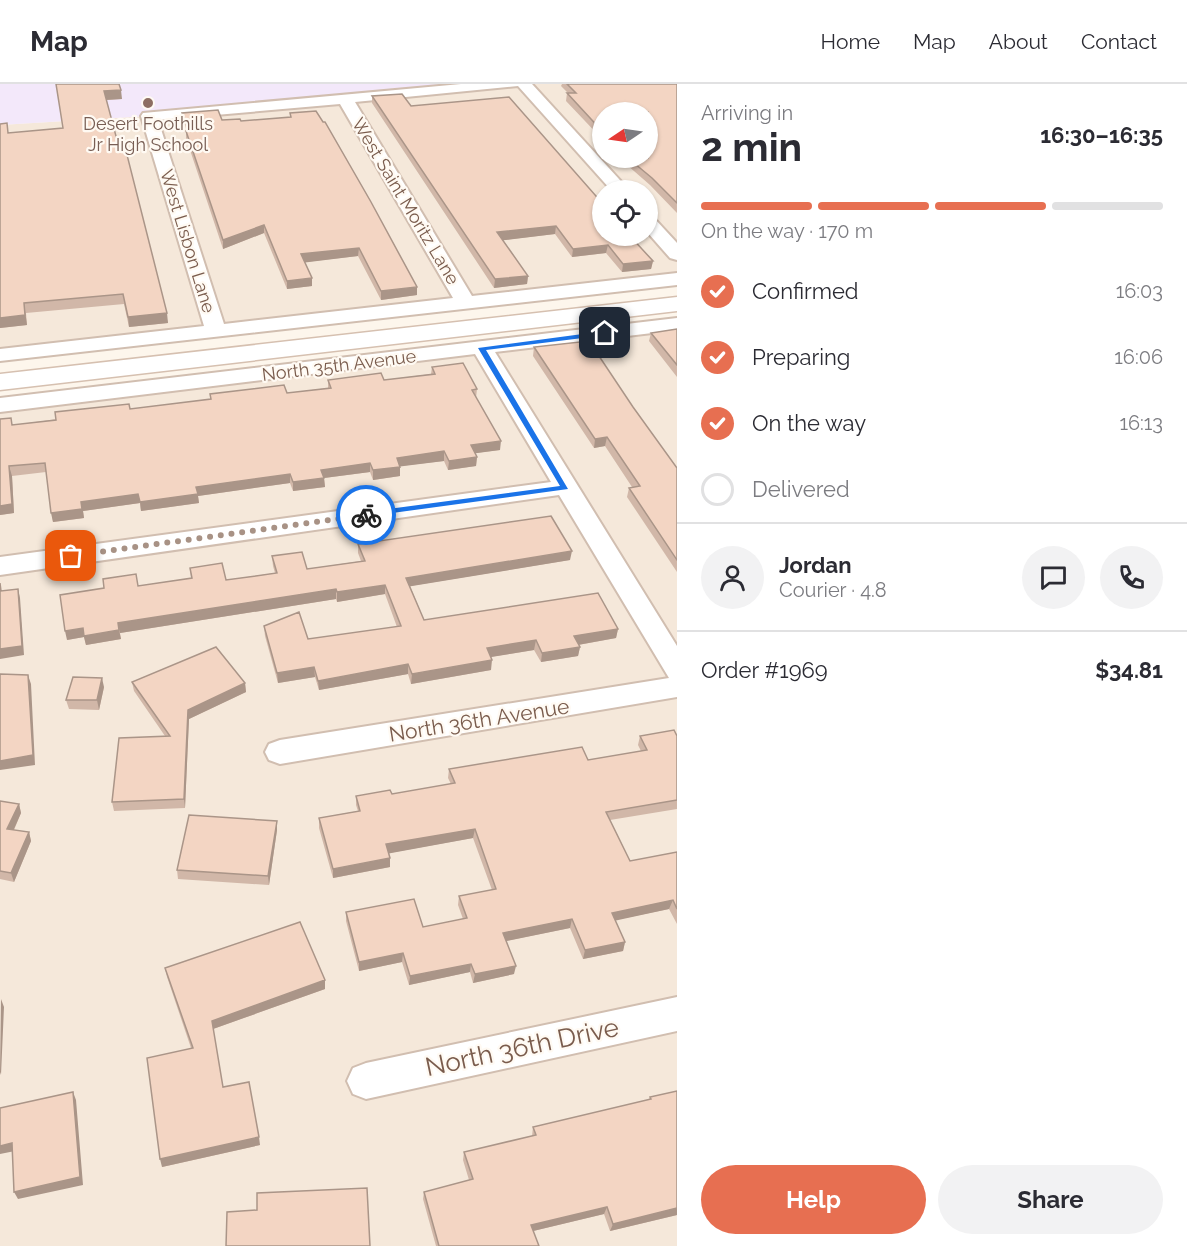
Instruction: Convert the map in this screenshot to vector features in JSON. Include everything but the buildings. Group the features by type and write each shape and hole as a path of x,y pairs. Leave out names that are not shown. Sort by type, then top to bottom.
{"main road":[{"name":"North 35th Avenue","path":"0,382 677,304"}],"street":[{"path":"345,99 512,84"},
{"path":"524,84 611,180"},
{"name":"West Lisbon Lane","path":"216,332 149,116 345,99"},
{"name":"West Saint Moritz Lane","path":"345,99 466,304"},
{"path":"658,233 677,254"},
{"path":"0,355 677,279"},
{"name":"North 35th Avenue","path":"0,405 677,324"},
{"path":"482,348 677,670"},
{"path":"0,566 566,487"},
{"name":"North 36th Avenue","path":"280,752 677,687"},
{"name":"North 36th Drive","path":"366,1080 677,1014"}],"shaded area":[{"name":"Desert Foothills Jr High School","path":"0,84 512,84 149,116 0,125"},
{"path":"512,84 677,84 677,278 0,351 0,125 149,116"},
{"path":"677,330 677,1246 0,1246 0,410"}],"way so far":[{"path":"71,556 366,515"}],"place":[{"name":"Desert Foothills Jr High School","path":"148,103"}],"route":[{"path":"366,515 566,487 482,348 605,333"}]}
